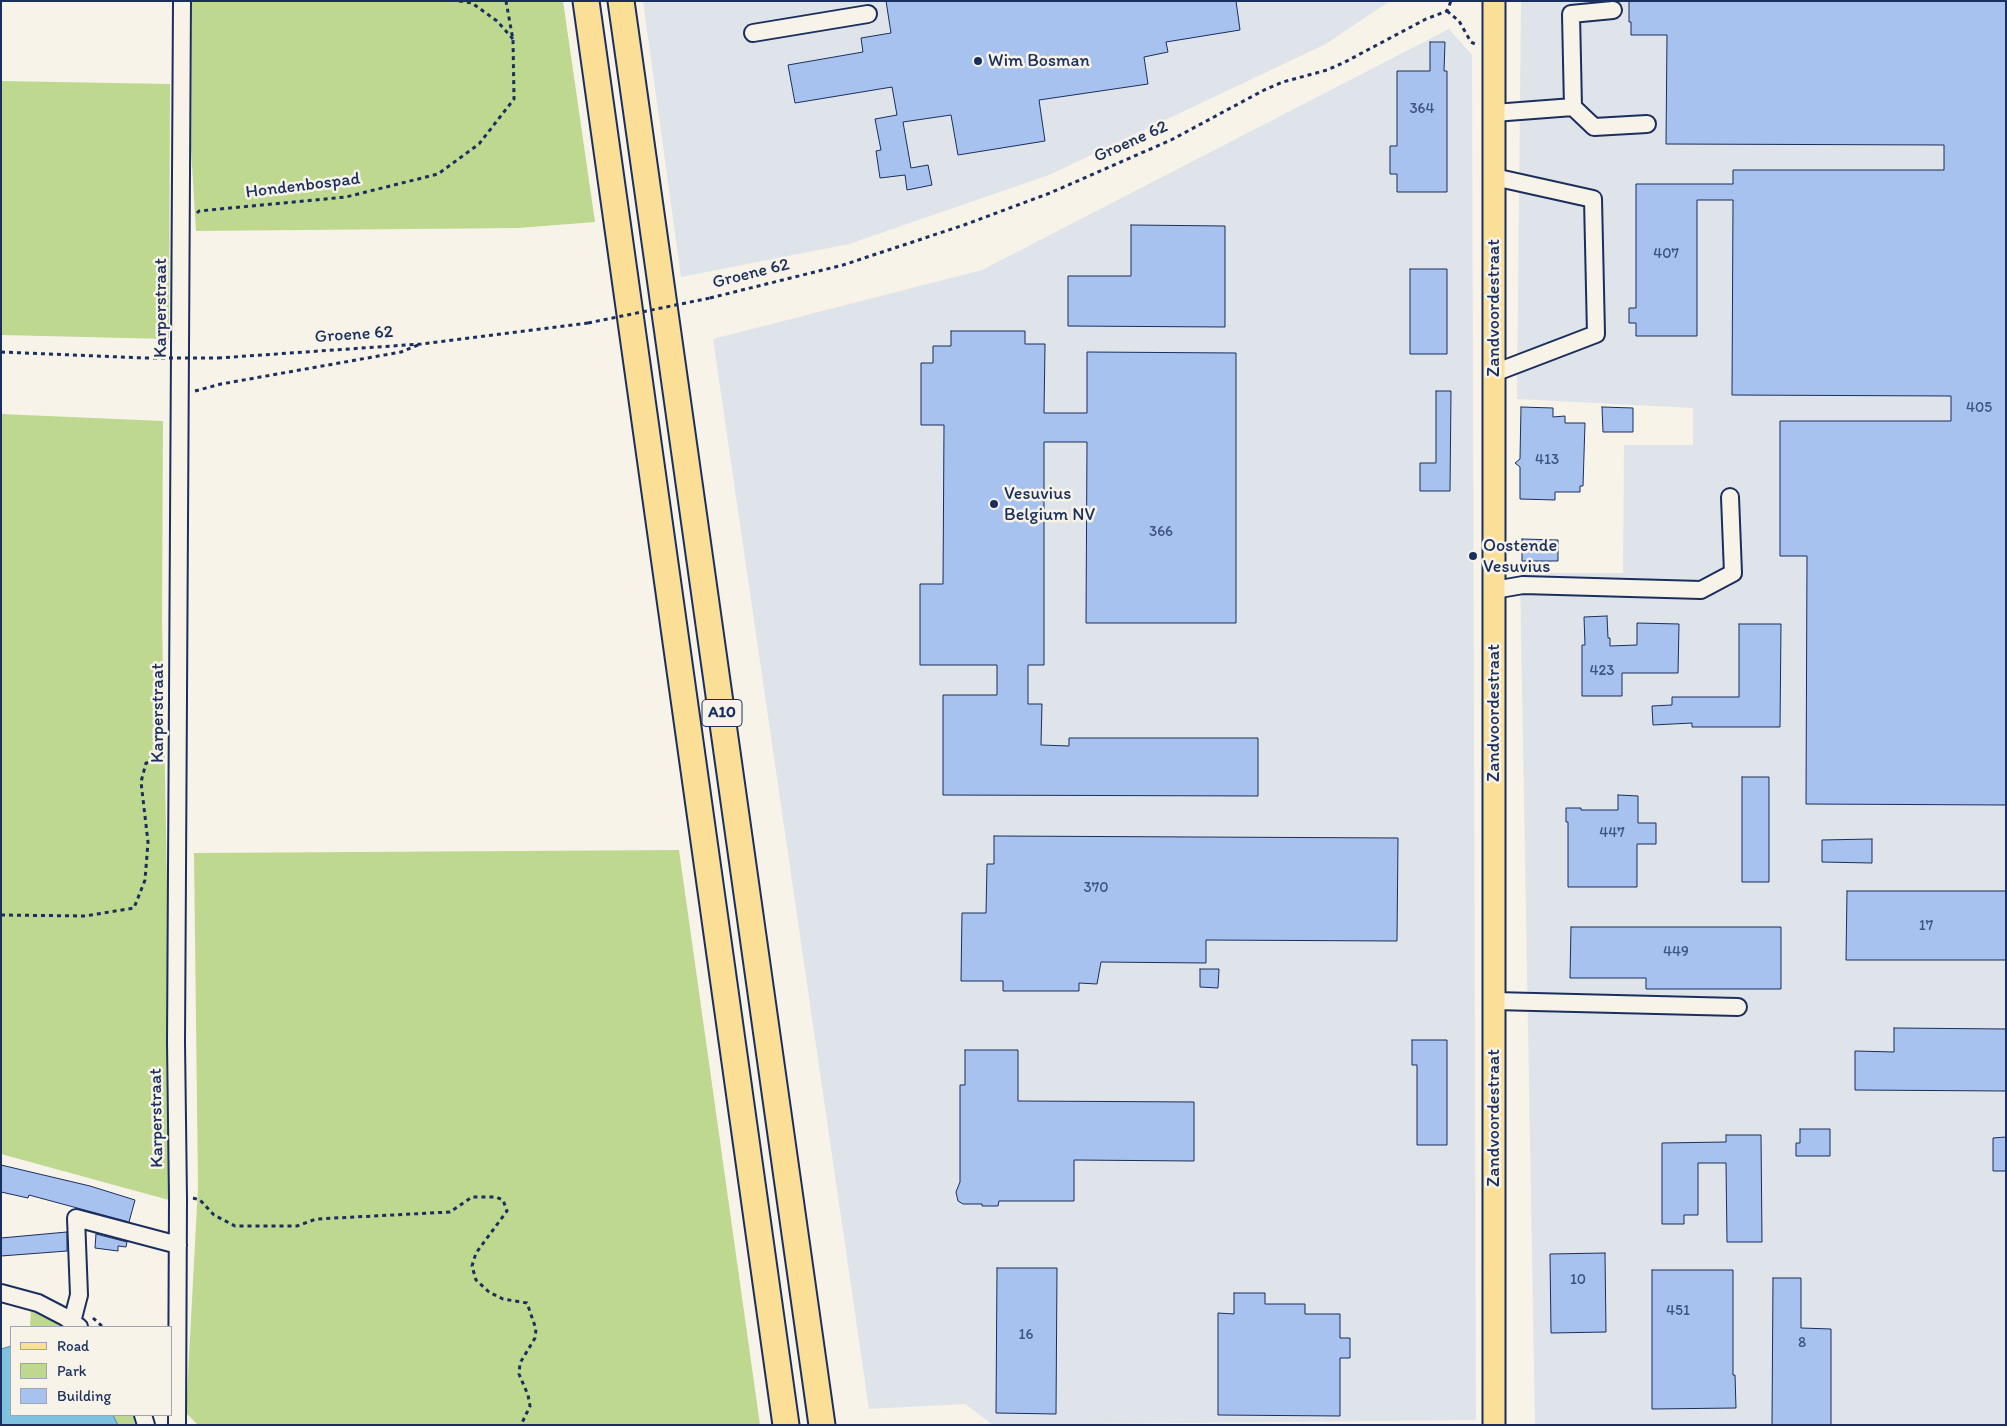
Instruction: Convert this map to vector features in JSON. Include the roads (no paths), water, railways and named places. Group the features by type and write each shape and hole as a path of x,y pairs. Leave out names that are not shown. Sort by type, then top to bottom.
{"highway":[{"name":"A10","path":"586,1 786,1425"},
{"name":"A10","path":"622,1 822,1425"}],"main road":[{"name":"Zandvoordestraat","path":"1494,1 1494,1425"}],"street":[{"name":"Karperstraat","path":"177,1425 178,1199 176,1042 182,1"},
{"path":"1572,107 1571,14 1612,10"},
{"path":"753,33 868,14"},
{"path":"1494,113 1572,107 1594,127 1647,124"},
{"path":"1494,177 1593,199 1596,334 1494,373"},
{"path":"1494,590 1524,585 1701,590 1733,573 1730,497"},
{"path":"1494,1001 1738,1007"},
{"path":"1,1292 38,1303 75,1324 79,1295 76,1218 178,1244"}],"water":[{"path":"10,1346 10,1416 114,1416 118,1425 1,1425 1,1349"}],"place":[{"name":"Wim Bosman","path":"978,61"},
{"name":"Vesuvius Belgium NV","path":"994,504"},
{"name":"Oostende Vesuvius","path":"1473,556"}]}
